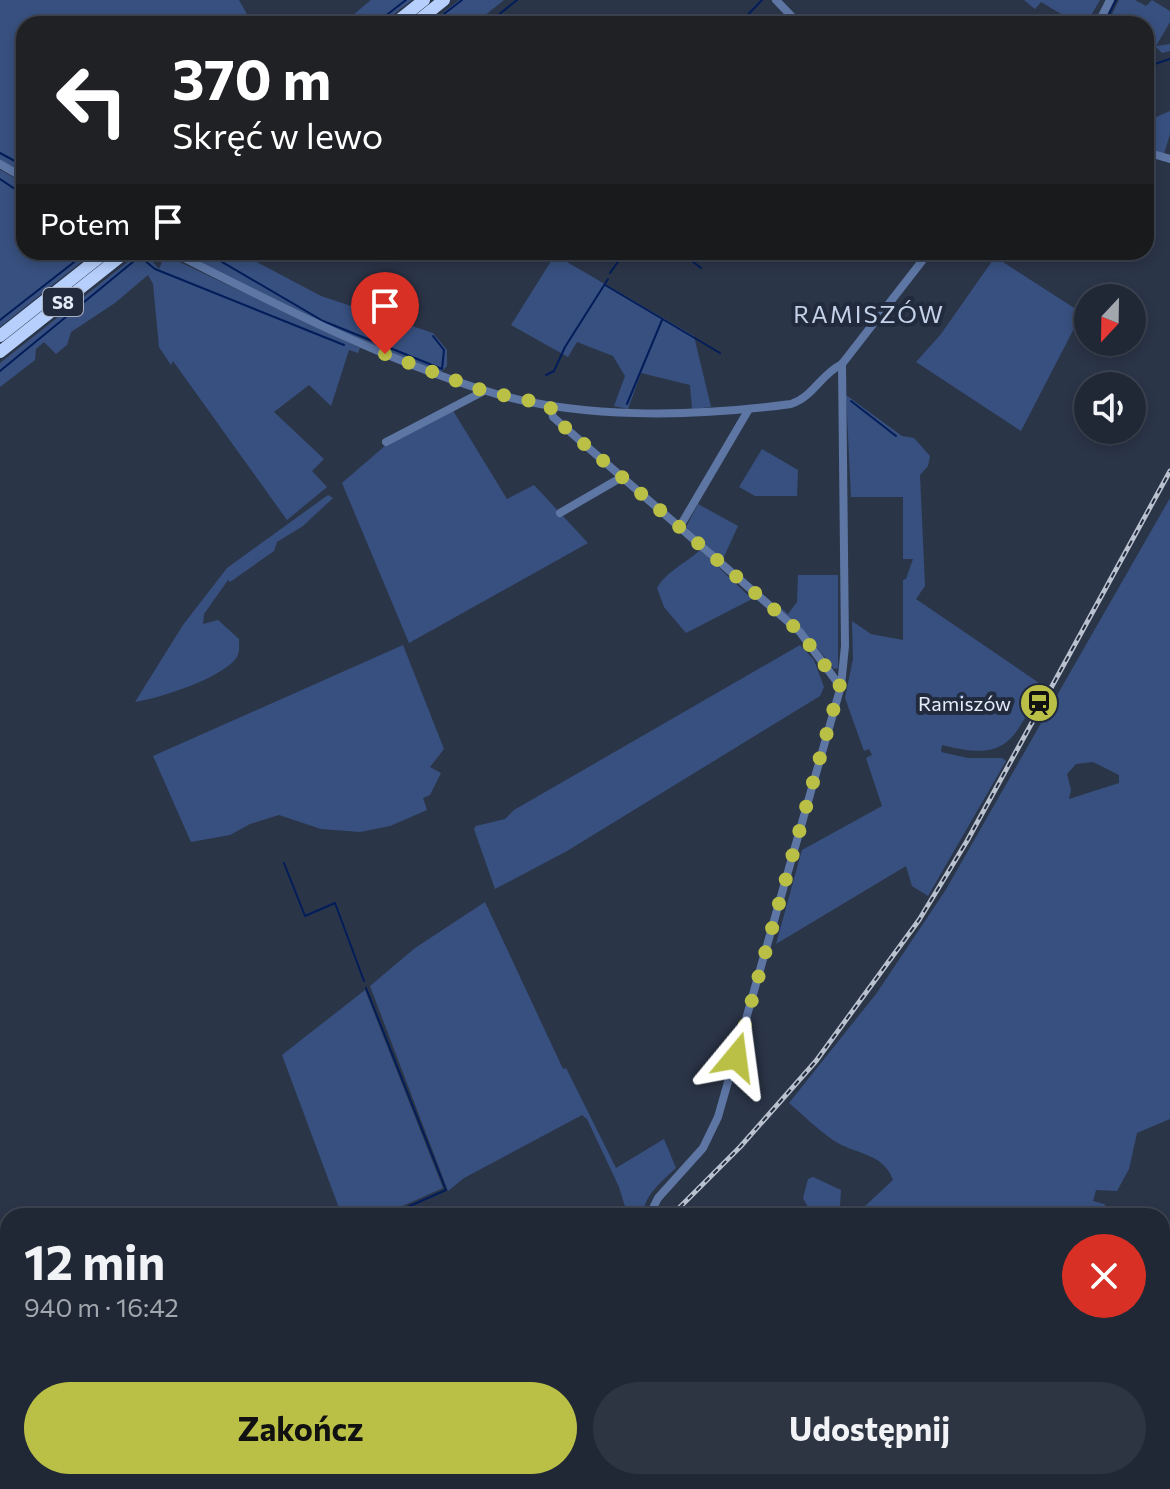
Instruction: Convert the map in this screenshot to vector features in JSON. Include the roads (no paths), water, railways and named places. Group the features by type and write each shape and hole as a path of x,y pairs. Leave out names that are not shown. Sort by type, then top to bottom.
{"highway":[{"path":"404,16 424,0"},
{"path":"424,16 444,0"},
{"name":"S8","path":"0,336 96,260"},
{"name":"S8","path":"0,352 116,260"}],"street":[{"path":"776,0 791,16"},
{"path":"188,260 344,338 484,391 550,405 691,414 800,401 831,369 842,364 923,260"},
{"path":"654,1208 662,1193 698,1155 718,1117 836,705 845,646 842,364"},
{"path":"386,442 484,391"},
{"path":"550,405 553,417 800,632 840,686"},
{"path":"679,528 749,409"},
{"path":"560,513 622,477"}],"waterway":[{"path":"385,16 406,0"},
{"path":"441,16 462,0"},
{"path":"497,16 517,0"},
{"path":"747,16 762,0"},
{"path":"1108,16 1116,0"},
{"path":"1154,64 1170,59"},
{"path":"0,153 16,162"},
{"path":"0,179 16,190"},
{"path":"0,320 77,260"},
{"path":"0,371 135,260"},
{"path":"144,260 155,269 344,345"},
{"path":"219,260 323,321 442,369 444,350 433,336"},
{"path":"610,273 619,260"},
{"path":"690,260 701,268"},
{"path":"546,375 554,371 565,347 608,279"},
{"path":"605,285 720,353"},
{"path":"627,404 662,320"},
{"path":"851,401 896,436"},
{"path":"284,863 305,916 335,903 364,981"},
{"path":"366,988 446,1190 405,1208"}],"railway":[{"path":"679,1208 740,1147 816,1061 919,920 967,841 1170,471"}],"place":[{"name":"Ramiszów","path":"1039,703"}],"district":[{"name":"RAMISZÓW","path":"869,313"}]}
